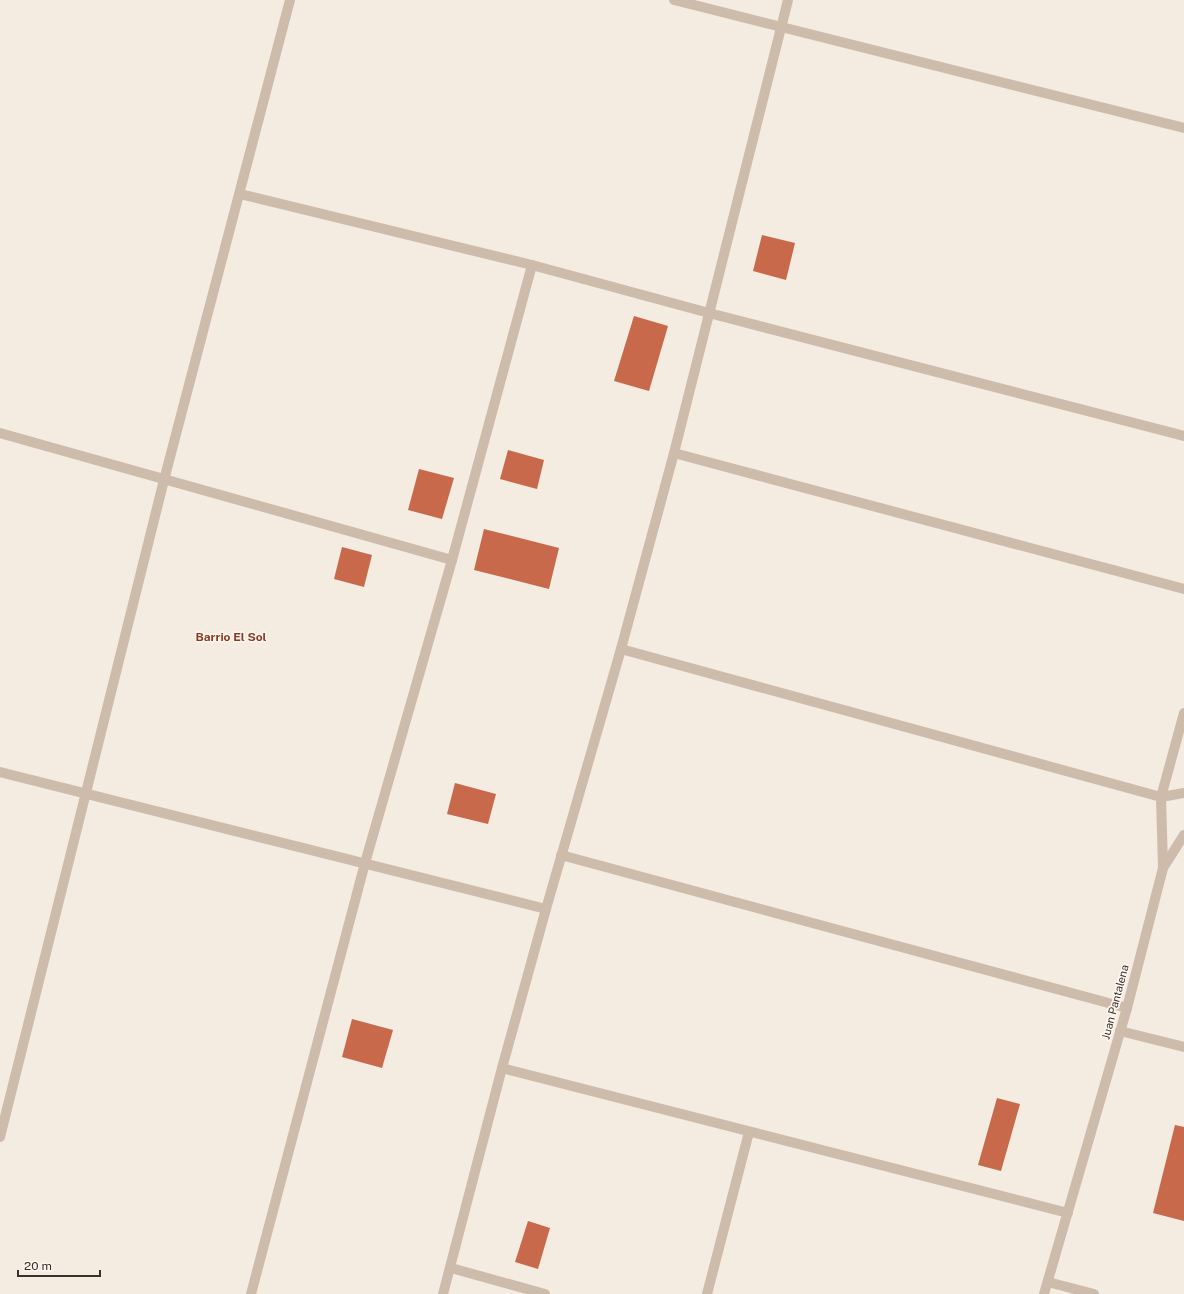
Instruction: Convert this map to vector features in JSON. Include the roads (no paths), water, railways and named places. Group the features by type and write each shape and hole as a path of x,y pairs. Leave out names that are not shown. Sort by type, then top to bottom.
{"street":[{"path":"0,1136 164,480 290,0"},
{"path":"674,0 1184,128"},
{"path":"443,1294 502,1068 561,855 621,649 674,453 788,0"},
{"path":"240,194 532,266 1184,436"},
{"path":"251,1294 365,863 452,560 532,266"},
{"path":"0,433 452,560"},
{"path":"674,453 1184,589"},
{"path":"621,649 1162,797 1184,793"},
{"name":"Juan Pantalena","path":"1044,1294 1127,1008 1163,868 1162,797 1180,742 1184,713"},
{"path":"0,772 546,909"},
{"path":"1163,868 1184,835"},
{"path":"561,855 1127,1008"},
{"path":"1120,1031 1184,1047"},
{"path":"502,1068 1068,1213"},
{"path":"707,1294 749,1132"},
{"path":"451,1268 545,1294"},
{"path":"1048,1282 1094,1294"}],"district":[{"name":"Barrio El Sol","path":"231,637"}]}
